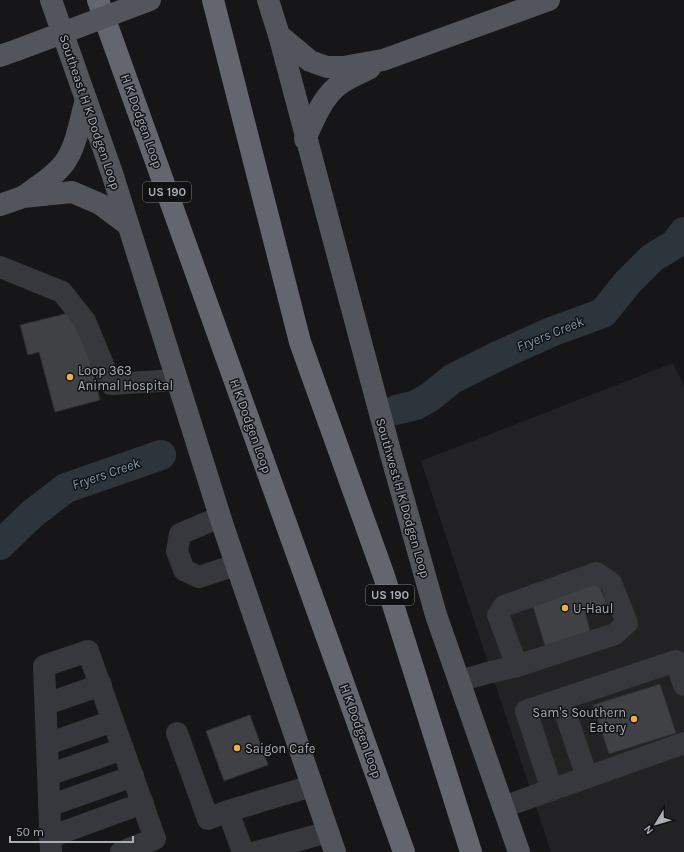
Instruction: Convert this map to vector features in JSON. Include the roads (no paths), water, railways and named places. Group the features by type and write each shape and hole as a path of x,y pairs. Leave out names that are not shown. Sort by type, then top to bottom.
{"highway":[{"name":"H K Dodgen Loop","path":"98,0 404,852"},
{"name":"US 190","path":"213,0 300,342 384,576 471,852"}],"main road":[{"name":"Southeast H K Dodgen Loop","path":"51,0 112,173 128,225"},
{"path":"8,53 150,0"},
{"path":"268,0 279,35 306,139"},
{"path":"306,139 320,109 335,87 383,60 548,0"},
{"path":"279,35 310,61 327,67 343,67 383,60"},
{"path":"23,197 50,177 65,162 73,145 86,100"},
{"name":"Southwest H K Dodgen Loop","path":"306,139 436,615 519,852"},
{"path":"0,205 23,197 72,192 100,204 128,225 220,517 335,852"}],"street":[{"path":"0,267 62,292 85,321 111,384 177,380"},
{"path":"220,517 180,534 177,550 184,570 199,576 236,565"},
{"path":"459,681 517,666 615,634 627,623 611,583 596,573 504,606 498,615 517,666"},
{"path":"121,852 156,839 88,651 44,666 51,844 142,803"},
{"path":"552,790 526,711 676,661 684,685"},
{"path":"46,704 100,685"},
{"path":"561,700 587,777"},
{"path":"47,744 113,721"},
{"path":"177,734 208,818 312,786"},
{"path":"503,807 684,743"},
{"path":"48,775 123,748"},
{"path":"49,806 133,776"},
{"path":"228,811 243,852"},
{"path":"256,852 328,832"}],"waterway":[{"name":"Fryers Creek","path":"396,410 416,405 430,397 452,379 498,356 551,332 603,313 628,282 652,258 675,244 684,232"},
{"name":"Fryers Creek","path":"0,545 32,514 66,488 161,455"}],"place":[{"name":"Loop 363 Animal Hospital","path":"70,377"},
{"name":"U-Haul","path":"565,608"},
{"name":"Sam's Southern Eatery","path":"634,719"},
{"name":"Saigon Cafe","path":"237,748"}]}
